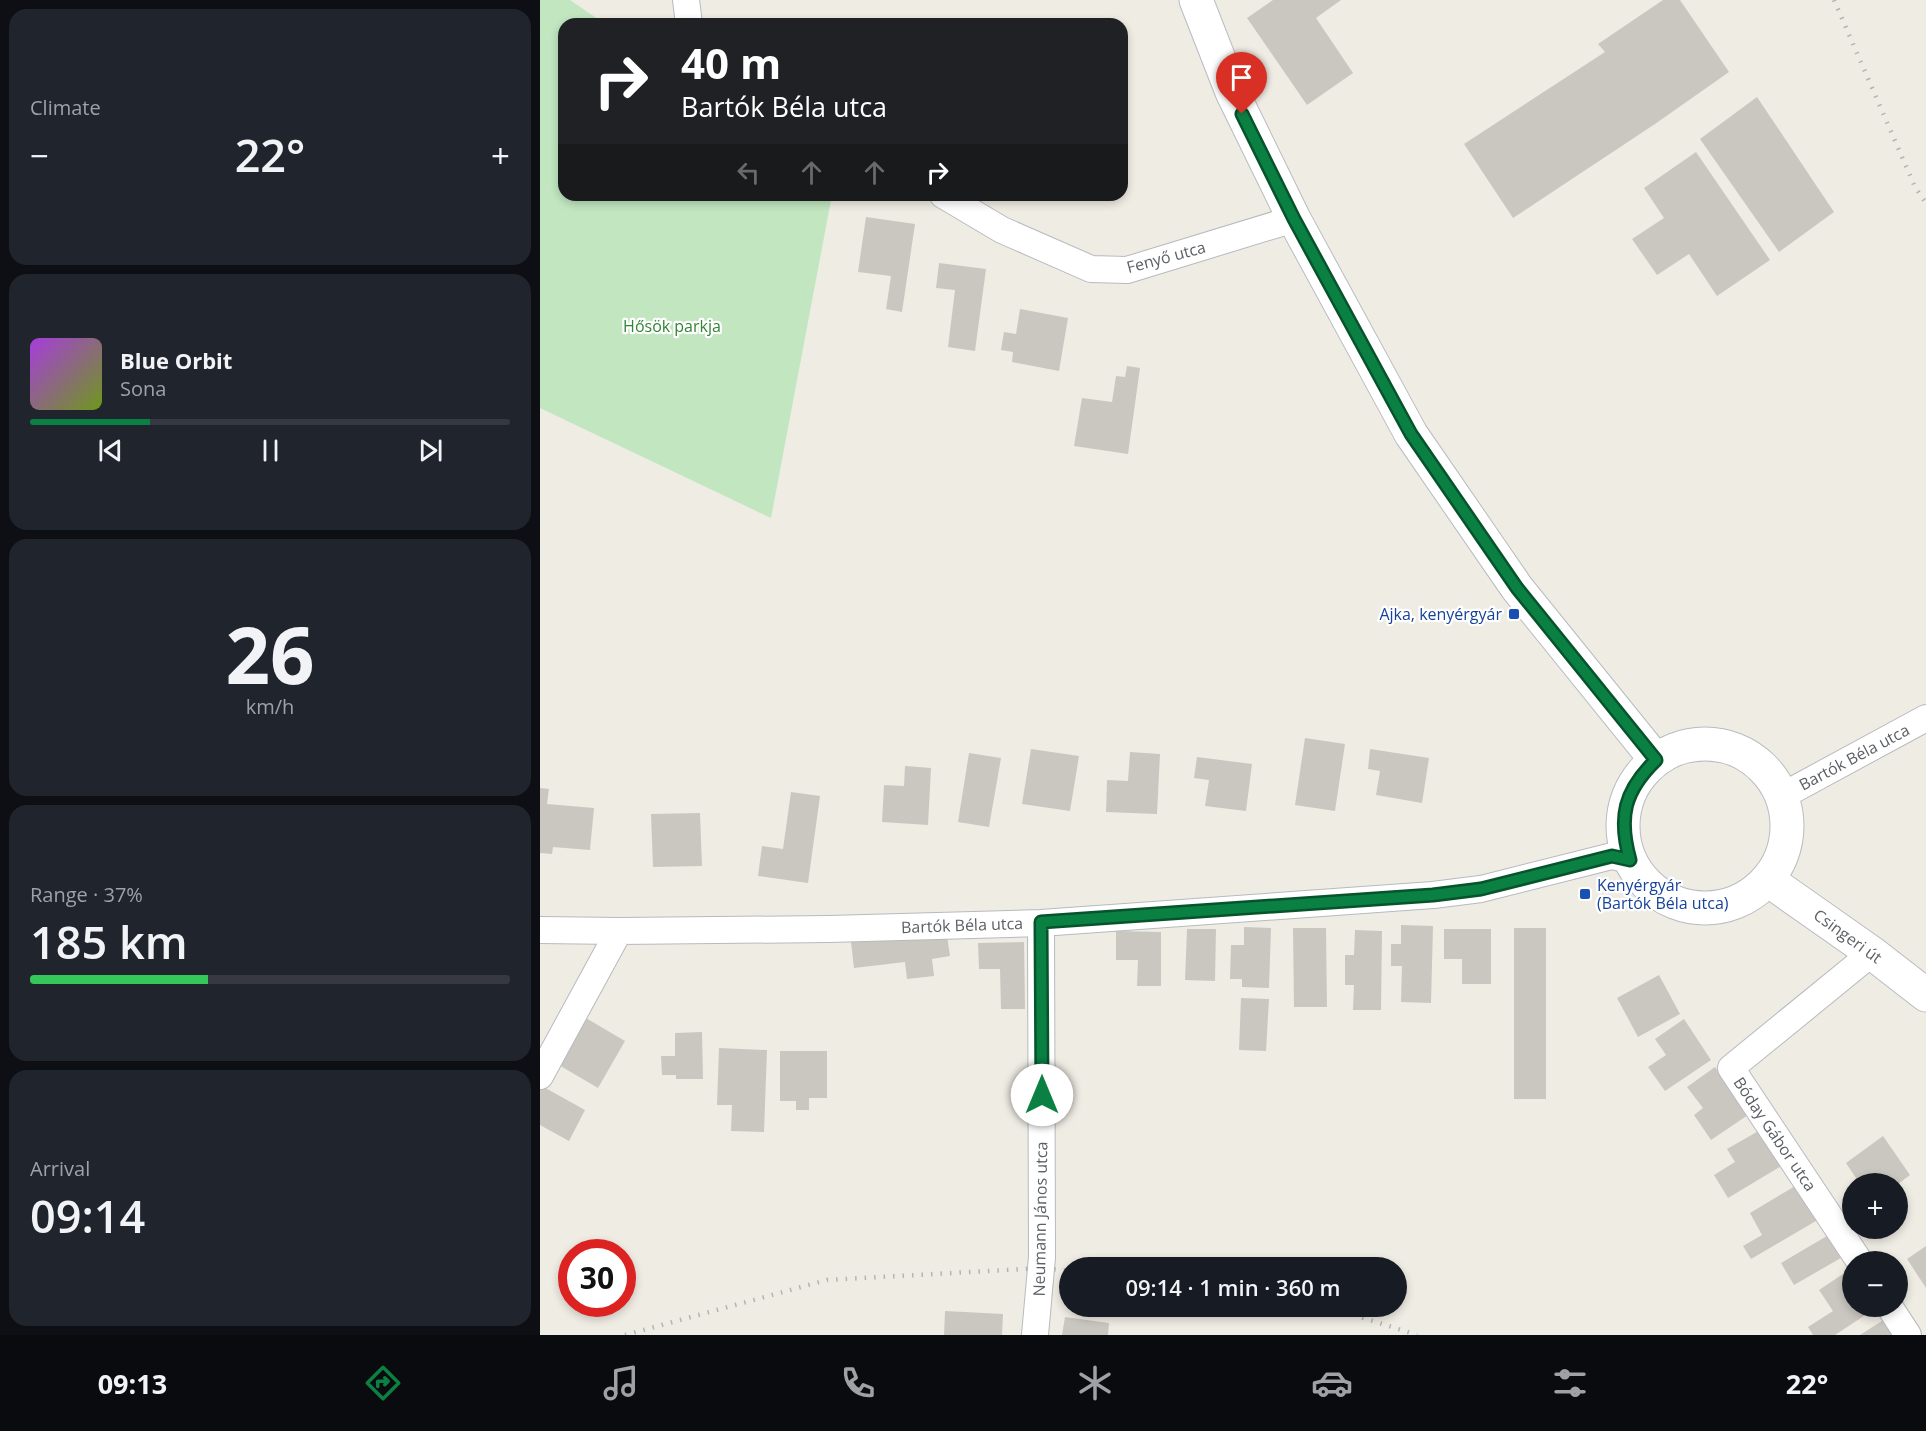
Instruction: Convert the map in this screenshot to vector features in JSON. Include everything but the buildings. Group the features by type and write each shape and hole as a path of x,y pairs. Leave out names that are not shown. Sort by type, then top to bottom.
{"main road":[{"path":"1196,0 1232,92 1294,219 1411,434 1517,588 1656,760"},
{"path":"1703,744 1728,747 1750,757 1769,774 1782,796 1786,818 1786,840 1779,861 1768,880 1752,894 1734,903 1714,908 1694,908 1674,902 1656,892 1641,878 1630,860 1624,839 1624,816 1629,795 1640,776 1656,760 1678,748 1703,744"},
{"name":"Csingeri út","path":"1768,880 1872,952 1926,995"}],"street":[{"path":"686,0 688,18"},
{"name":"Fenyő utca","path":"953,201 1002,230 1091,269 1127,270 1294,219"},
{"name":"Bartók Béla utca","path":"1782,796 1926,718"},
{"name":"Bartók Béla utca","path":"540,930 829,929 1041,922 1433,895 1481,889 1612,856 1630,860"},
{"name":"Neumann János utca","path":"1035,1335 1042,1268 1041,922"},
{"path":"540,1076 619,931"},
{"name":"Bóday Gábor utca","path":"1853,1251 1731,1068 1872,952"},
{"path":"1897,1317 1908,1335"}],"green space":[{"name":"Hősök parkja","path":"540,0 570,0 596,18 558,18 558,201 831,201 771,518 540,408"}],"railway":[{"path":"1834,0 1915,187 1926,203"},
{"path":"625,1335 827,1280 1042,1268 1059,1270"},
{"path":"1361,1317 1417,1335"}],"place":[{"name":"Ajka, kenyérgyár","path":"1514,614"},
{"name":"Kenyérgyár (Bartók Béla utca)","path":"1585,894"}],"route":[{"path":"1042,1095 1041,922 1433,895 1481,889 1612,856 1630,860 1624,839 1624,816 1629,795 1640,776 1656,760 1517,588 1411,434 1294,219 1242,114"}]}
